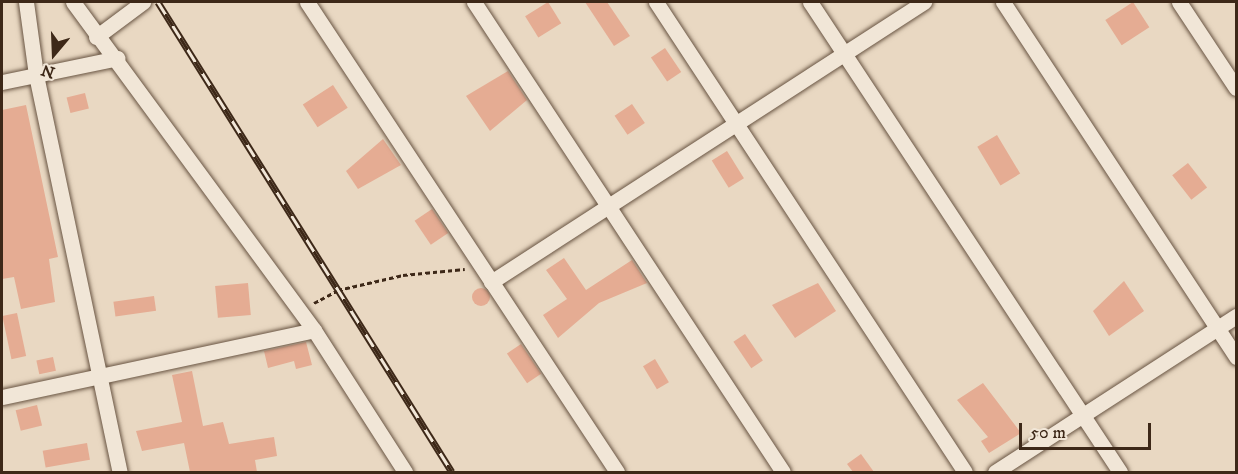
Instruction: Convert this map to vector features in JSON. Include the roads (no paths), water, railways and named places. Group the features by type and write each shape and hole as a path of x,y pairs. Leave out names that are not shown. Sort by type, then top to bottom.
{"street":[{"path":"27,2 36,75 120,472"},
{"path":"73,2 96,38 118,58 300,310 405,472"},
{"path":"96,38 143,2"},
{"path":"307,2 617,472"},
{"path":"474,2 783,472"},
{"path":"656,2 965,472"},
{"path":"810,2 1120,472"},
{"path":"491,282 924,2"},
{"path":"1003,2 1236,357"},
{"path":"1179,2 1236,88"},
{"path":"2,82 118,58"},
{"path":"995,472 1236,316"},
{"path":"2,397 314,330"}],"railway":[{"path":"158,2 452,472"}]}
